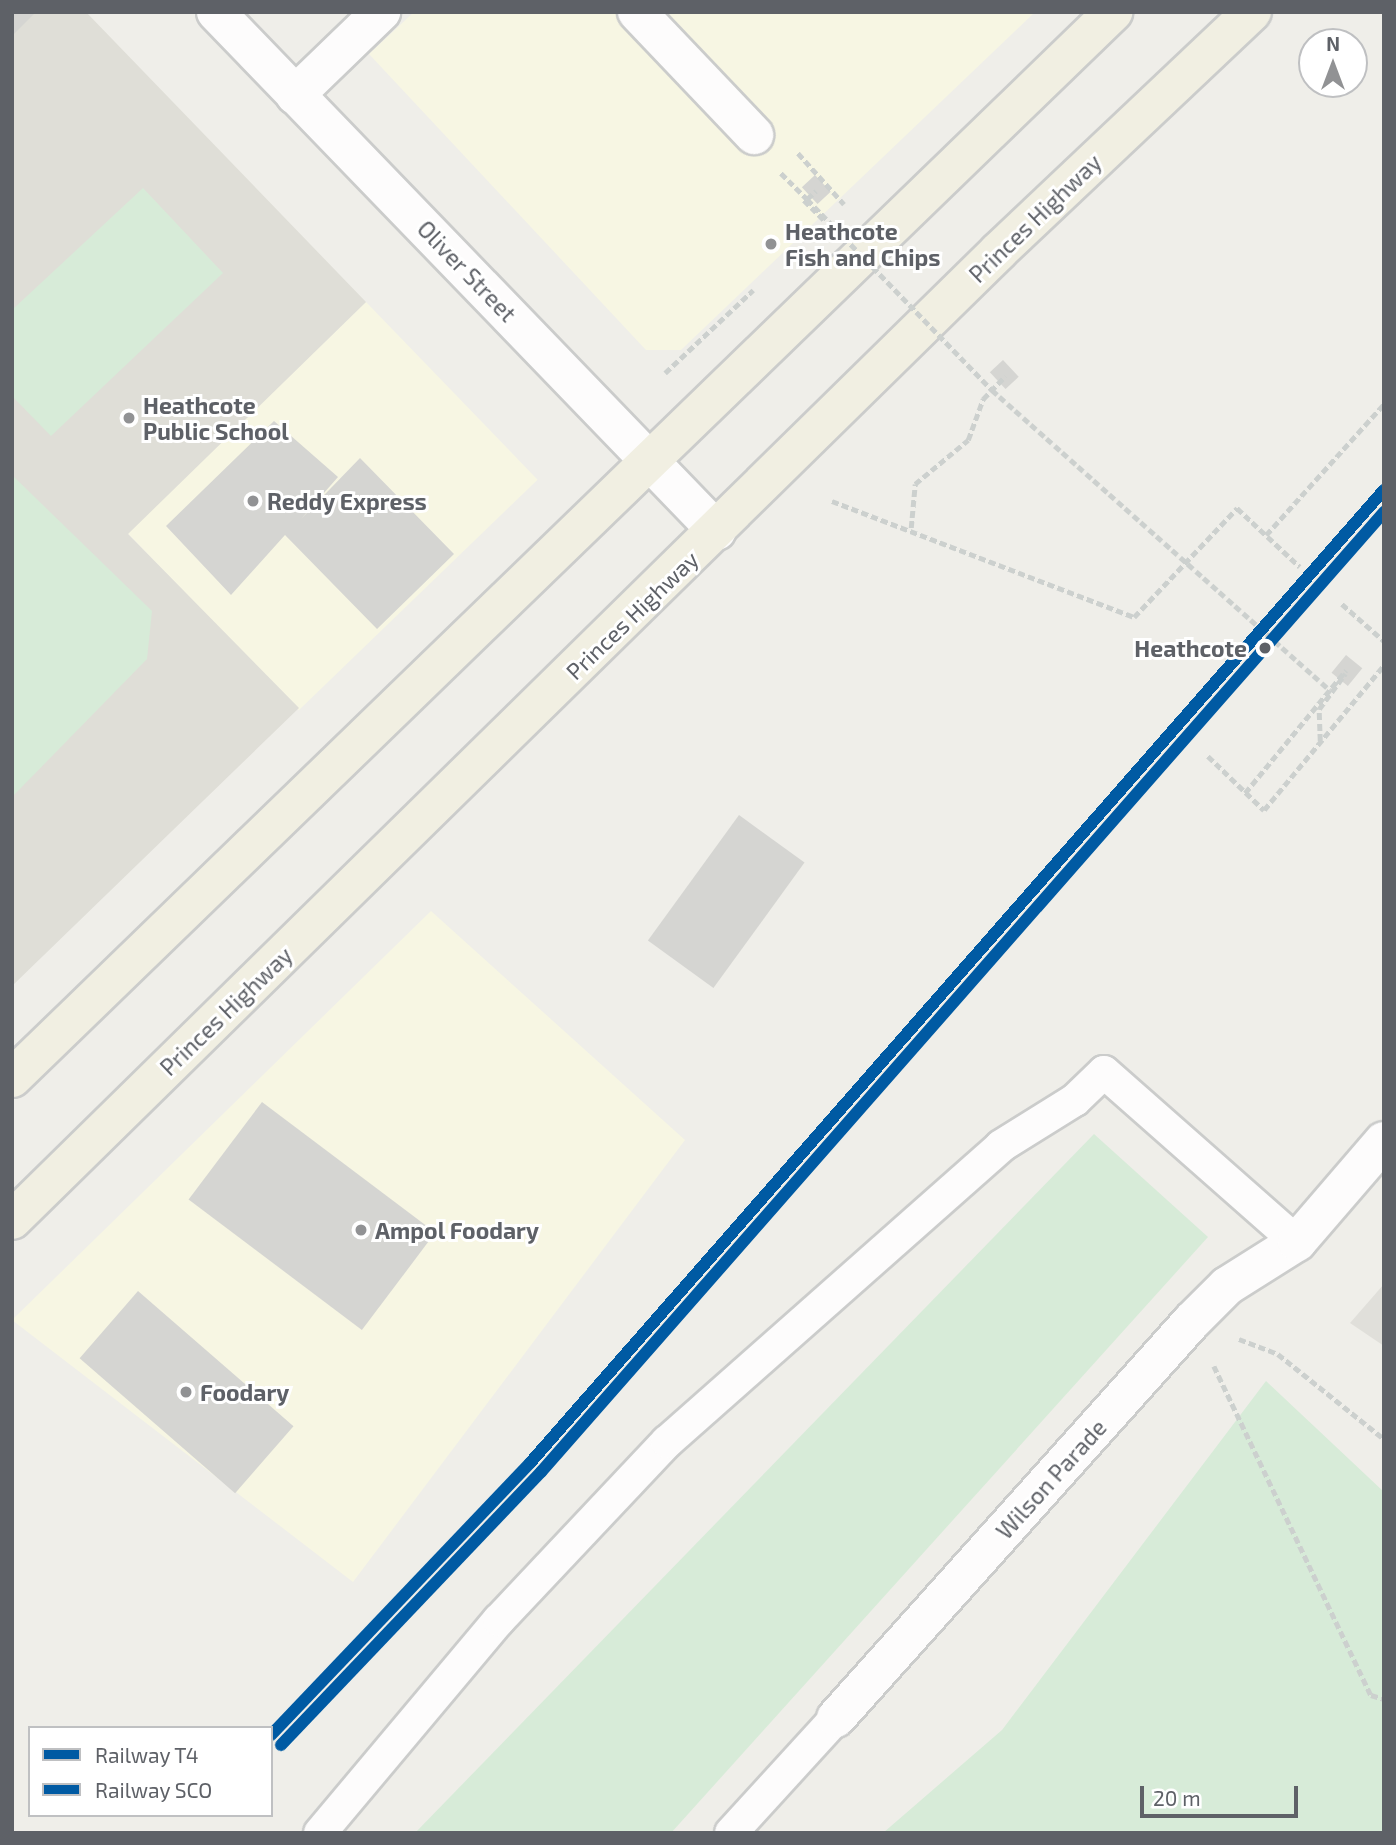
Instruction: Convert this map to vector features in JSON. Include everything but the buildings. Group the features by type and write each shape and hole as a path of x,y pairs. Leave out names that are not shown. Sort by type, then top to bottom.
{"highway":[{"path":"12,1078 1113,12"},
{"name":"Princes Highway","path":"12,1220 1252,12"}],"street":[{"name":"Oliver Street","path":"216,12 717,531"},
{"path":"295,95 381,12"},
{"path":"637,12 771,138"},
{"name":"Wilson Parade","path":"836,1718 1192,1321 1227,1286 1297,1242 1384,1141"}],"lane":[{"path":"320,1833 499,1620 667,1442 1001,1146 1075,1100 1104,1072 1297,1242"},
{"name":"Wilson Parade","path":"731,1833 836,1718"}],"path":[{"path":"771,138 773,168 992,390 1330,690"},
{"path":"771,138 846,202"},
{"path":"777,170 826,222"},
{"path":"807,202 816,191"},
{"path":"911,528 915,484 968,440 992,390 1005,376"},
{"path":"1266,536 1384,404"},
{"path":"832,501 911,528 1134,617 1237,508 1300,567"},
{"path":"1342,604 1382,637"},
{"path":"1208,756 1264,810 1384,665"},
{"path":"1245,793 1346,670 1320,709 1320,741"},
{"path":"1192,1321 1278,1354 1384,1439"},
{"path":"1192,1321 1371,1695 1384,1699"}],"shaded area":[{"name":"Heathcote Public School","path":"12,12 86,12 366,302 128,534 299,708 12,986"},
{"path":"414,12 1035,12 681,350 646,350 369,54"},
{"path":"143,188 223,273 51,436 12,396 12,310"},
{"path":"366,302 538,480 299,710 127,533"},
{"path":"12,475 152,611 147,659 12,797"},
{"name":"Ampol Foodary","path":"431,911 685,1140 353,1582 12,1320"},
{"path":"1094,1134 1208,1237 671,1833 415,1833"},
{"path":"1384,1284 1384,1346 1350,1323"},
{"path":"1266,1381 1384,1492 1384,1833 883,1833 1002,1730"}],"rail line":[{"name":"T4","path":"273,1733 530,1463 1384,490"},
{"name":"SCO","path":"281,1745 541,1472 1384,512"}],"place":[{"name":"Heathcote Fish and Chips","path":"771,244"},
{"name":"Heathcote Public School","path":"129,418"},
{"name":"Reddy Express","path":"253,501"},
{"name":"Heathcote","path":"1265,648"},
{"name":"Ampol Foodary","path":"361,1230"},
{"name":"Foodary","path":"186,1392"}]}
